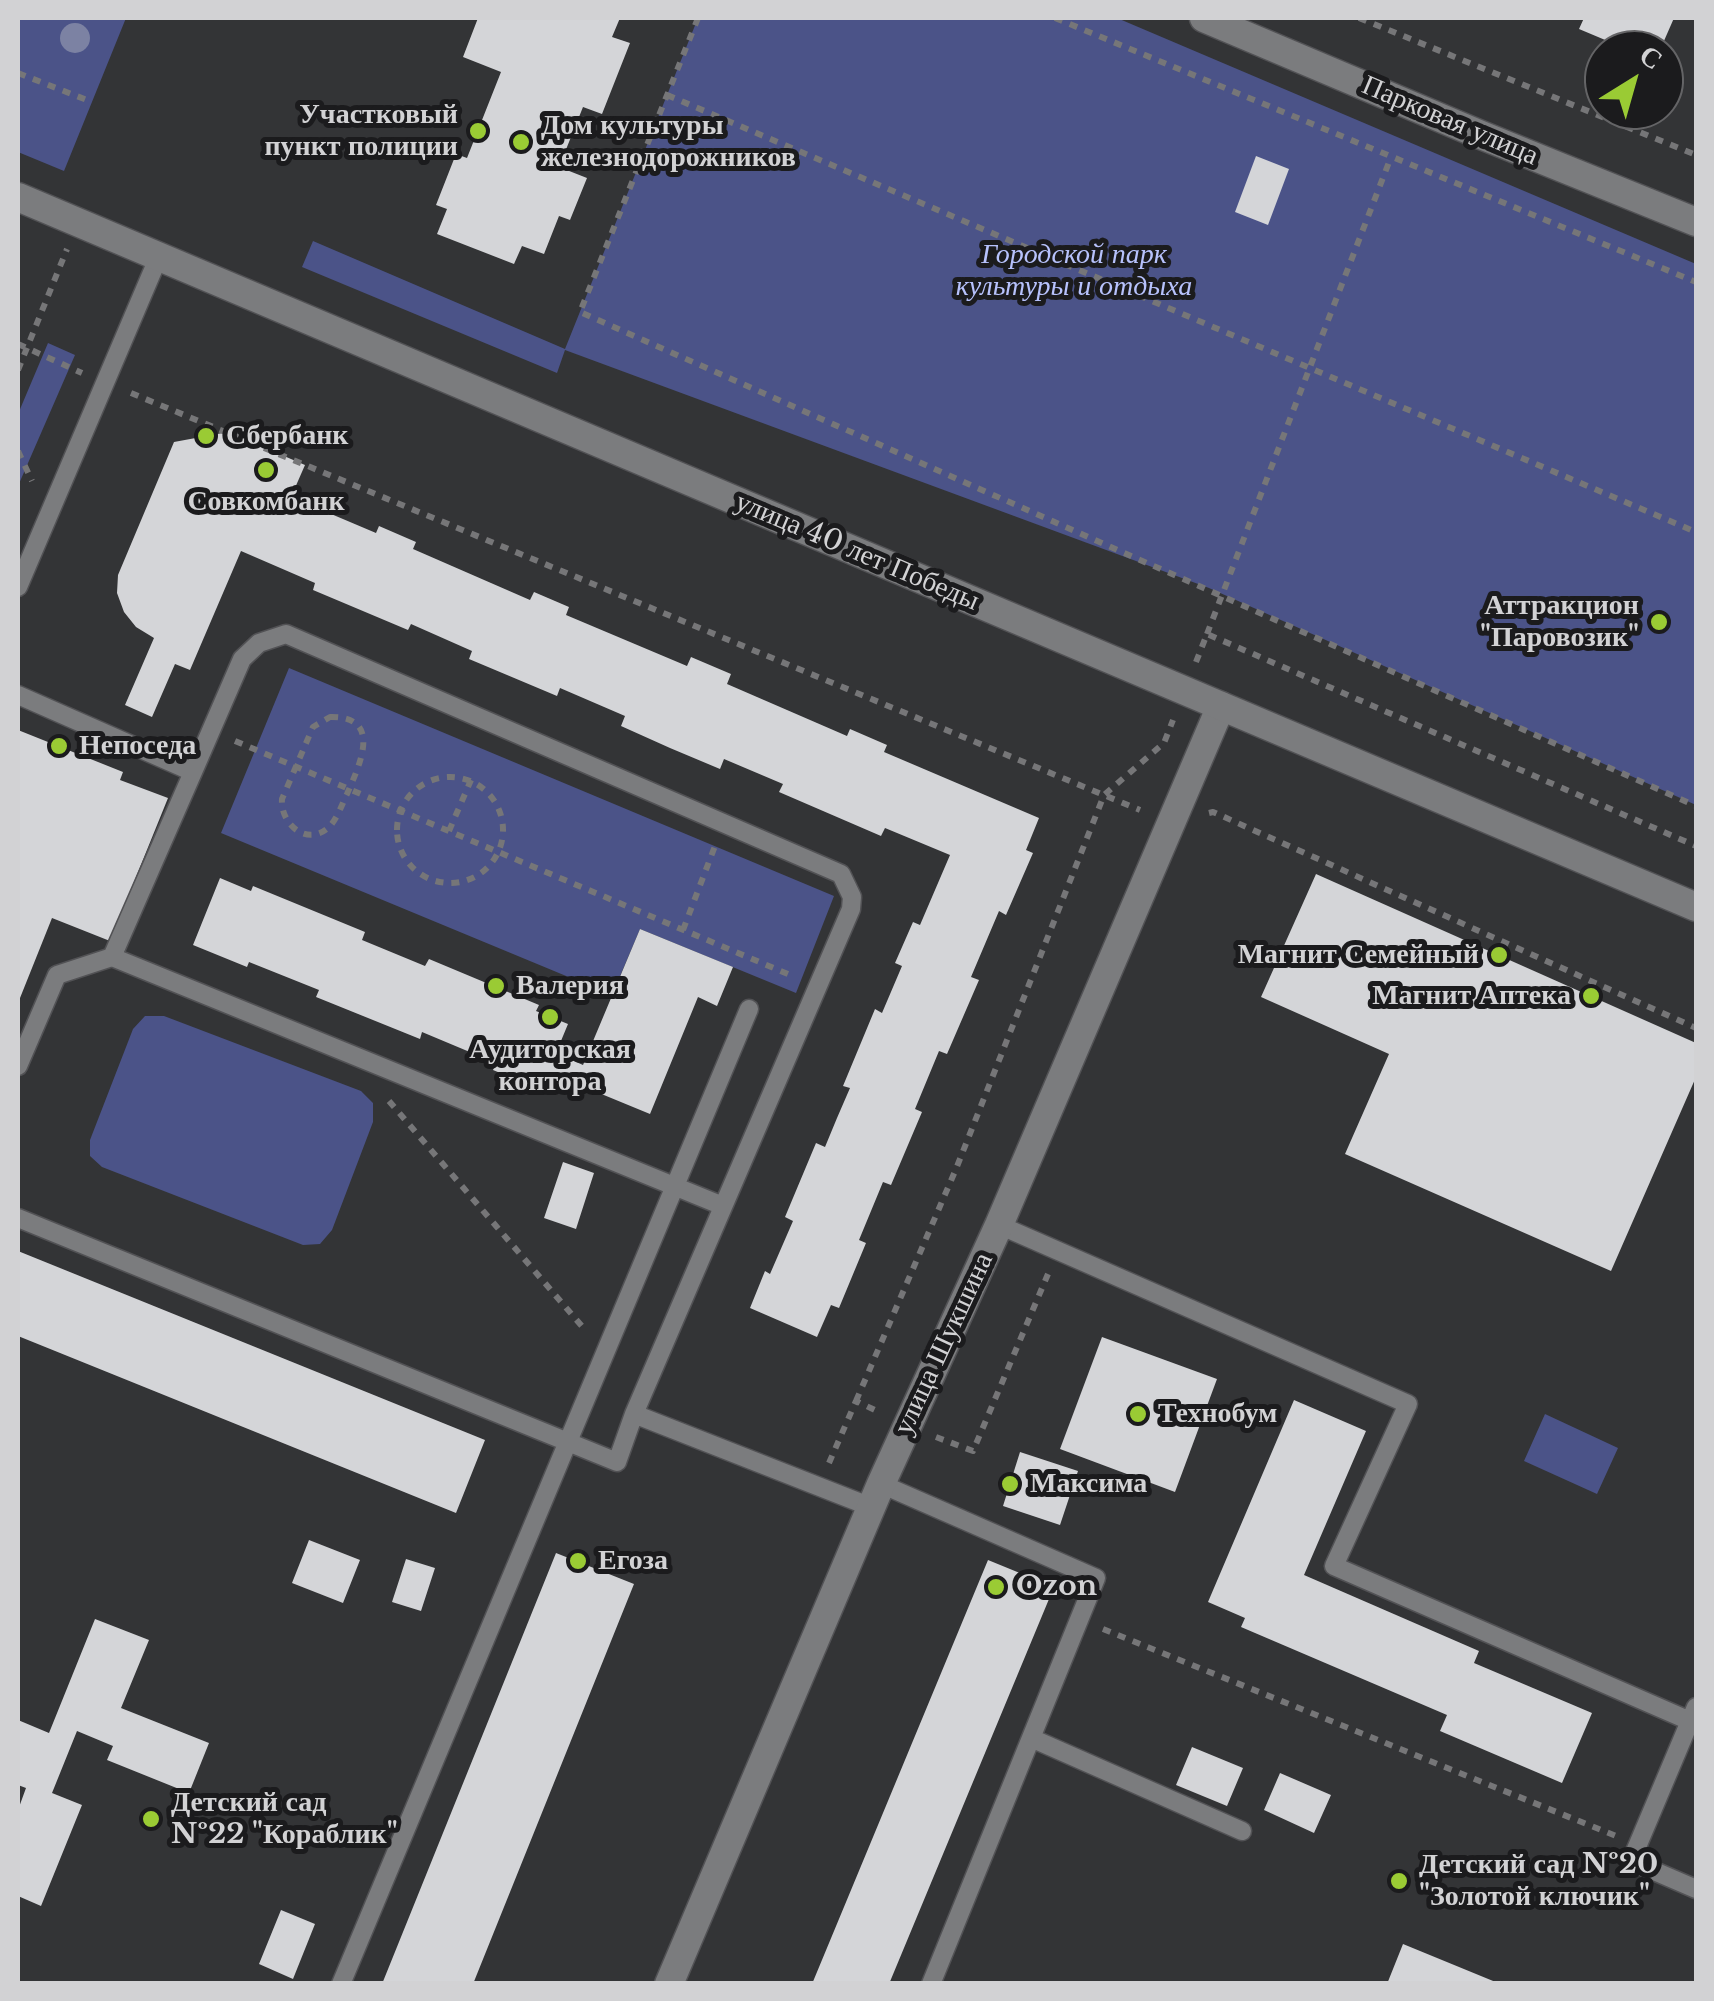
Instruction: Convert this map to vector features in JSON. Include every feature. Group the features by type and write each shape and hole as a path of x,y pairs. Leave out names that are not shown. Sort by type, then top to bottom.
{"street":[{"name":"Парковая улица","path":"1204,18 1696,222"},
{"name":"улица 40 лет Победы","path":"18,197 1696,907"},
{"name":"улица Шукшина","path":"669,1984 876,1496 999,1226 1220,706"}],"lane":[{"path":"18,587 159,256"},
{"path":"18,1218 617,1462 634,1414 851,908 852,897 841,874 286,634 259,642 242,659 112,957"},
{"path":"18,695 193,772"},
{"path":"18,1066 57,975 112,957 723,1206"},
{"path":"341,1984 748,1009"},
{"path":"999,1226 1408,1404 1334,1566 1693,1714 1630,1861 1696,1889"},
{"path":"634,1414 876,1496 1096,1578 931,1984"},
{"path":"1031,1738 1242,1832"}],"path":[{"path":"698,18 580,312 1696,806"},
{"path":"1055,18 1696,282"},
{"path":"1359,18 1696,155"},
{"path":"18,73 92,102"},
{"path":"667,95 1696,532"},
{"path":"856,1401 956,1168 1104,795 1164,743 1391,158"},
{"path":"18,370 79,222"},
{"path":"18,344 1170,823 1213,812 1696,1028"},
{"path":"1207,634 1696,846"},
{"path":"330,718 348,720 363,734 366,749 349,789 326,830 312,834 294,830 281,810 313,726 330,718"},
{"path":"211,731 801,980"},
{"path":"437,778 471,780 486,790 503,819 499,853 487,869 470,881 450,884 429,880 412,869 400,851 396,831 400,811 408,796 422,784 437,778"},
{"path":"449,831 471,780"},
{"path":"683,930 724,822"},
{"path":"387,1098 606,1355"},
{"path":"1079,1620 1638,1845"}],"green space":[{"path":"18,18 126,18 64,171 18,152"},
{"name":"Городской парк культуры и отдыха","path":"698,18 1117,18 1696,264 1696,805 1209,588 565,350 557,373 302,267 313,241 565,349"},
{"path":"48,343 75,355 18,486 18,414"},
{"path":"289,668 834,896 796,993 640,929 612,995 221,833"},
{"path":"145,1016 164,1016 361,1091 373,1103 373,1122 332,1230 320,1244 303,1245 102,1167 90,1156 90,1140 133,1029"},
{"path":"1545,1414 1618,1448 1597,1494 1524,1461"}],"building":[{"name":"Дом культуры железнодорожников","path":"478,18 620,18 612,37 630,43 602,114 583,107 559,167 587,178 570,220 559,216 544,254 522,246 514,264 437,234 447,209 436,205 456,154 467,158 501,72 463,57"},
{"path":"1584,18 1674,18 1669,30 1579,29"},
{"path":"1256,156 1289,169 1268,225 1235,212"},
{"path":"228,432 305,465 291,497 376,533 379,526 416,542 413,549 530,600 534,592 569,607 566,615 687,666 691,657 731,674 727,684 847,736 850,729 887,745 884,752 1039,818 1026,850 1033,853 1006,915 999,911 971,977 979,980 947,1054 939,1051 915,1109 922,1112 891,1185 883,1182 859,1240 866,1243 839,1308 831,1305 817,1337 750,1308 793,1221 785,1217 816,1143 825,1147 850,1088 843,1086 875,1009 882,1013 902,966 895,963 913,922 920,925 950,855 885,828 881,836 779,792 783,784 724,759 720,769 670,748 621,726 625,716 560,688 557,696 469,659 472,651 411,624 408,630 313,590 315,583 241,551 190,670 175,664 152,717 125,705 154,638 136,627 124,612 117,593 118,575 174,442"},
{"path":"18,730 123,772 120,780 168,798 110,941 52,918 18,1003"},
{"path":"1316,874 1696,1043 1696,1077 1611,1271 1345,1154 1389,1054 1261,997"},
{"path":"220,878 251,891 253,886 365,932 362,940 425,966 429,959 539,1005 536,1011 568,1024 556,1053 583,1065 640,929 733,967 717,1006 698,997 650,1114 548,1072 541,1090 493,1070 496,1063 422,1032 420,1039 316,997 319,990 193,945"},
{"path":"563,1162 594,1173 576,1229 544,1218"},
{"path":"18,1251 485,1440 456,1513 18,1336"},
{"name":"Технобум","path":"1102,1337 1217,1379 1175,1492 1060,1449"},
{"path":"1294,1400 1366,1431 1304,1575 1479,1651 1474,1663 1592,1713 1562,1783 1440,1731 1447,1715 1241,1627 1245,1618 1208,1602"},
{"path":"1020,1452 1078,1471 1060,1525 1003,1506"},
{"path":"309,1540 360,1560 343,1603 292,1583"},
{"path":"556,1553 634,1584 473,1984 382,1984"},
{"path":"406,1559 435,1568 421,1611 392,1602"},
{"path":"988,1560 1054,1587 889,1984 812,1984"},
{"path":"95,1619 149,1640 121,1708 209,1743 189,1793 107,1760 113,1746 77,1731 52,1793 82,1805 41,1906 18,1896 18,1810 26,1788 18,1785 18,1720 49,1733"},
{"path":"1192,1747 1243,1768 1227,1806 1176,1785"},
{"path":"1280,1773 1331,1795 1314,1833 1264,1810"},
{"path":"281,1910 315,1924 293,1979 259,1964"},
{"path":"1403,1944 1498,1983 1498,1984 1387,1984"}],"place":[{"name":"Участковый пункт полиции","path":"478,131"},
{"name":"Дом культуры железнодорожников","path":"521,142"},
{"name":"Сбербанк","path":"206,436"},
{"name":"Совкомбанк","path":"266,470"},
{"name":"Аттракцион \"Паровозик\"","path":"1659,622"},
{"name":"Непоседа","path":"59,746"},
{"name":"Магнит Семейный","path":"1499,955"},
{"name":"Валерия","path":"496,986"},
{"name":"Магнит Аптека","path":"1591,996"},
{"name":"Аудиторская контора","path":"550,1017"},
{"name":"Технобум","path":"1138,1414"},
{"name":"Максима","path":"1010,1484"},
{"name":"Егоза","path":"578,1561"},
{"name":"Ozon","path":"996,1587"},
{"name":"Детский сад №22 \"Кораблик\"","path":"151,1819"},
{"name":"Детский сад №20 \"Золотой ключик\"","path":"1399,1881"}]}
